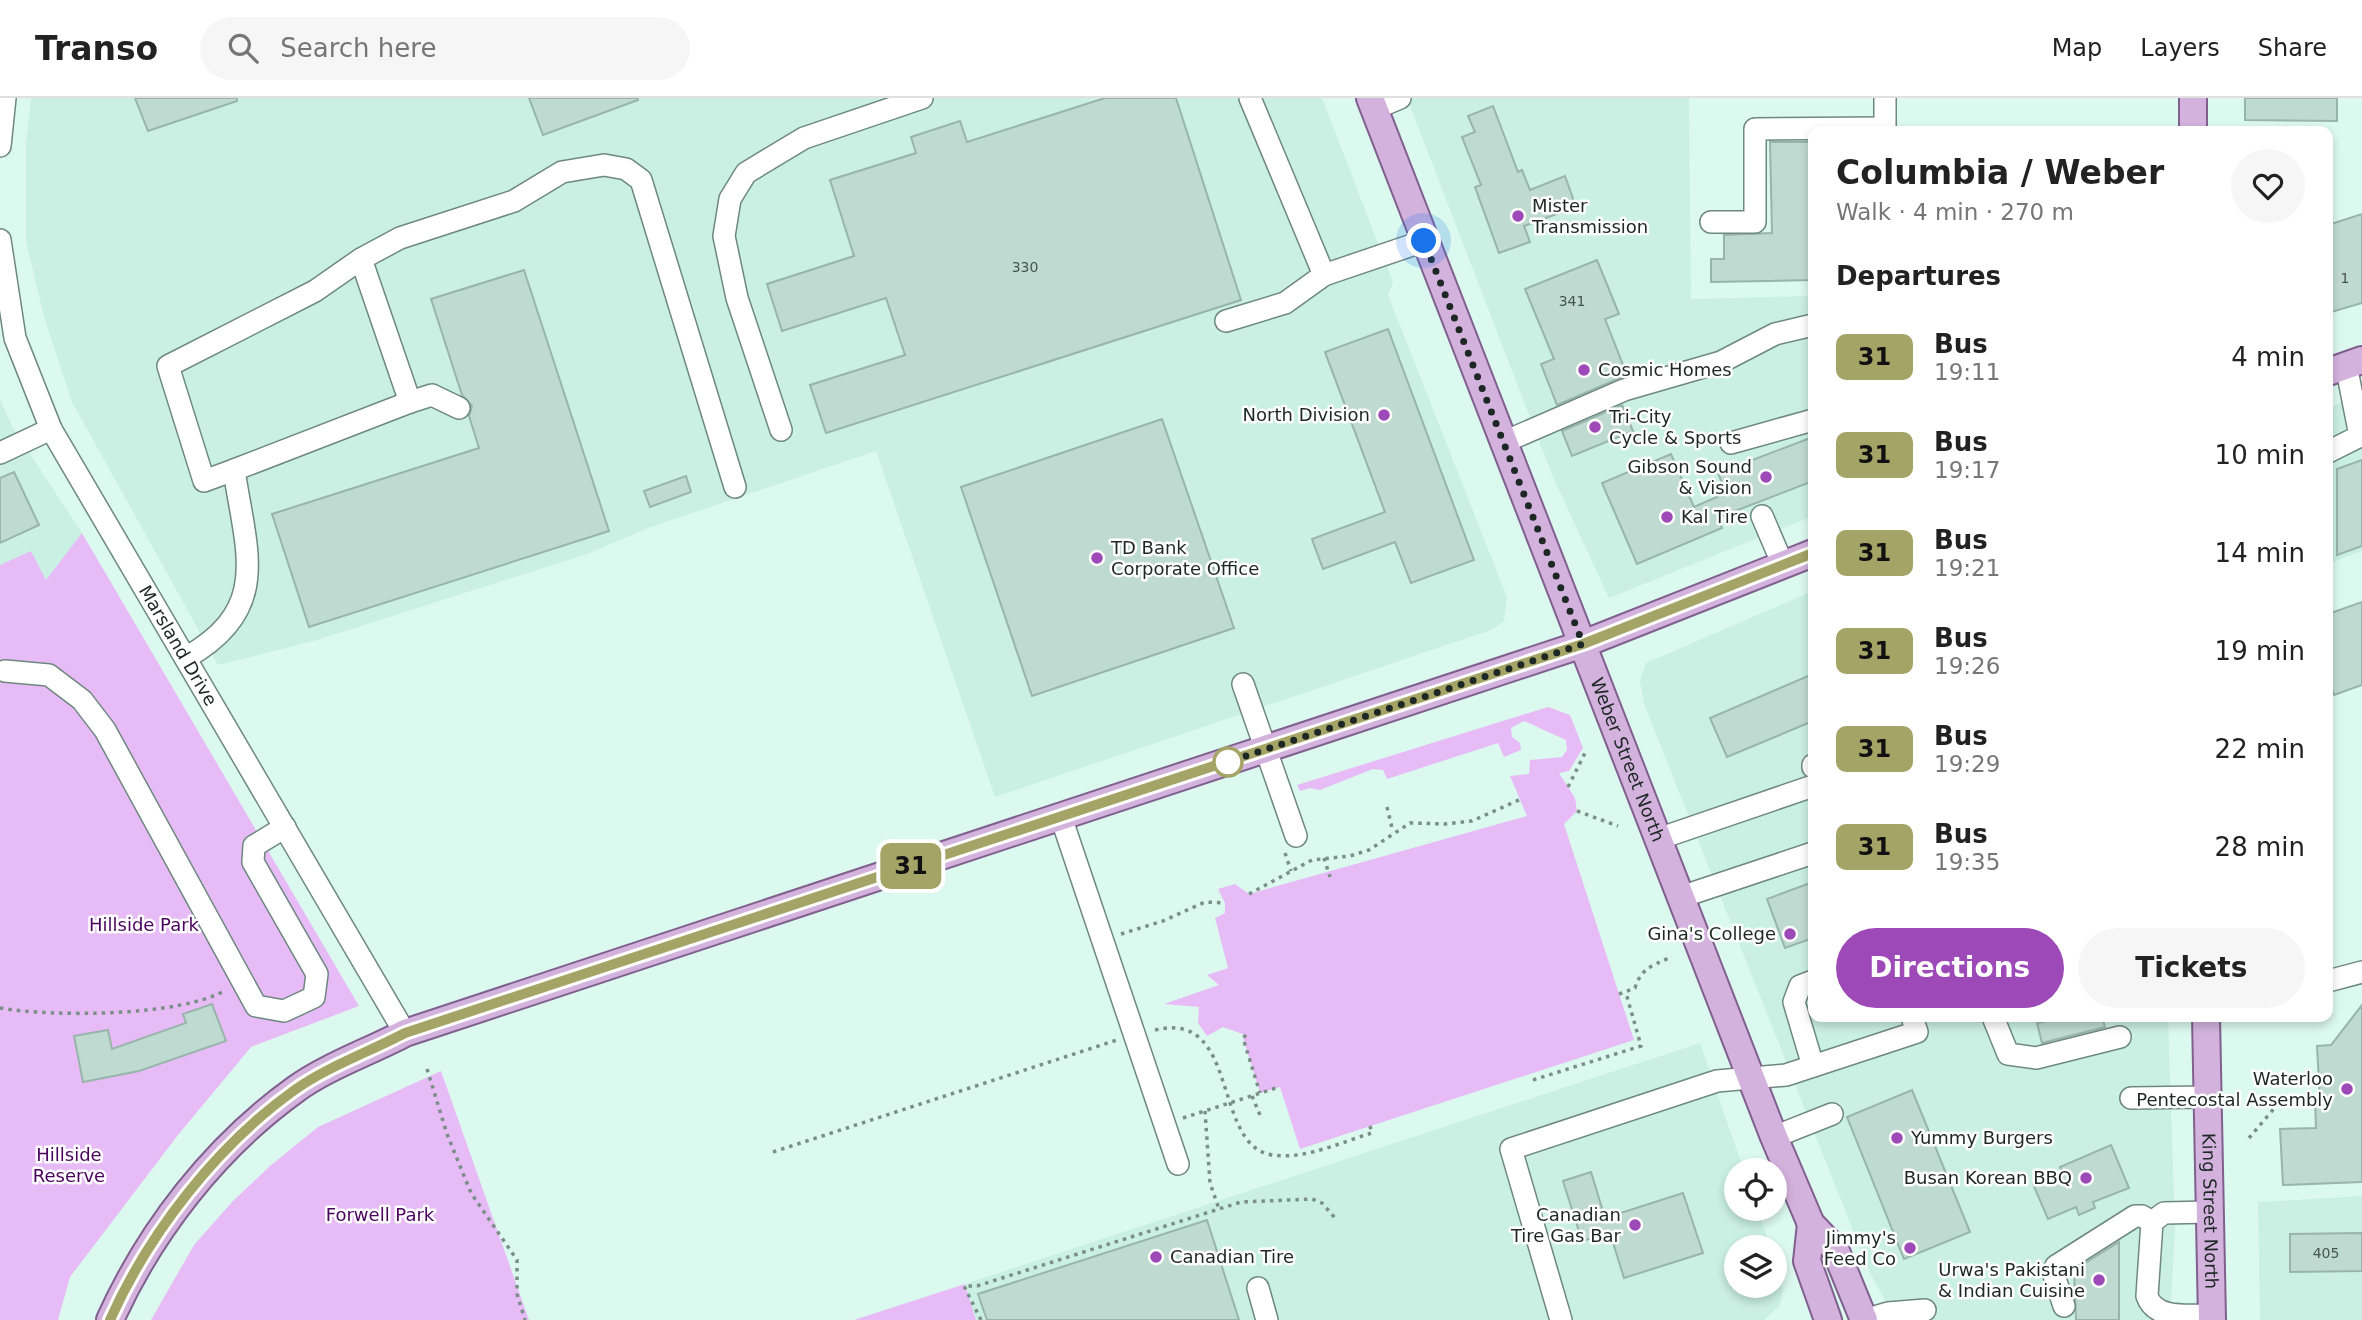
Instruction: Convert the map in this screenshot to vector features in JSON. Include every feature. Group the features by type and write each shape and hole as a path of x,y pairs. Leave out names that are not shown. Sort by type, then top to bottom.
{"main road":[{"path":"2193,98 2193,126"},
{"name":"Weber Street North","path":"1372,104 1773,1136 1811,1224 1835,1249 1864,1320"},
{"path":"110,1320 127,1282 167,1218 233,1144 296,1088 405,1033 1583,644 1808,555"},
{"name":"King Street North","path":"2206,1022 2212,1318"},
{"name":"Weber Street North","path":"1811,1224 1807,1261 1828,1320"}],"street":[{"path":"0,146 5,98"},
{"path":"781,430 737,298 724,236 730,199 746,173 804,138 922,98"},
{"path":"1250,98 1324,275"},
{"path":"1372,104 1401,98"},
{"path":"1885,98 1885,126"},
{"path":"1711,222 1755,222 1755,129 1808,129"},
{"path":"459,408 432,395 204,481 168,366 315,290 360,259 400,237 514,201 562,172 604,165 626,169 641,180 735,487"},
{"name":"Marsland Drive","path":"0,240 15,338 51,429 405,1033"},
{"path":"1226,321 1285,303 1324,275 1424,241"},
{"path":"360,259 410,402"},
{"path":"1504,442 1624,390 1721,362 1775,334 1808,327"},
{"path":"2333,450 2360,436 2345,366"},
{"path":"1731,443 1808,421"},
{"path":"0,453 51,429"},
{"path":"187,657 220,635 239,608 246,590 247,560 234,470"},
{"path":"1762,516 1783,565"},
{"path":"5,671 49,675 82,700 105,730 256,1006 284,1011 314,997 317,974 253,862 254,846 285,827"},
{"path":"1243,684 1296,836"},
{"path":"1658,839 1808,788"},
{"path":"1061,817 1178,1164"},
{"path":"1681,897 1808,855"},
{"path":"2333,980 2362,972"},
{"path":"1808,983 1800,986 1794,1002 1813,1066"},
{"path":"1995,1022 2008,1054 2024,1059 2119,1035"},
{"path":"1560,1320 1511,1149 1717,1081 1786,1075 1915,1024"},
{"path":"2131,1098 2208,1097"},
{"path":"1773,1136 1832,1114"},
{"path":"2210,1212 2164,1213 2152,1222 2147,1296 2150,1306 2164,1314 2212,1318"},
{"path":"2064,1306 2053,1272 2056,1266 2135,1216 2142,1216 2152,1222"},
{"path":"1258,1288 1267,1320"},
{"path":"1864,1320 1888,1313 1925,1310"}],"path":[{"path":"1568,787 1587,749"},
{"path":"1249,894 1312,860 1350,856 1369,850 1410,822 1446,824 1472,821 1521,799"},
{"path":"1387,807 1394,832"},
{"path":"1577,811 1618,826"},
{"path":"1324,858 1329,877"},
{"path":"1102,941 1163,921 1205,902 1225,903"},
{"path":"1619,994 1635,988 1642,971 1669,958"},
{"path":"0,1008 44,1013 137,1010 206,1000 242,981"},
{"path":"1533,1080 1641,1046 1626,993"},
{"path":"773,1152 1134,1035 1163,1028 1187,1029 1203,1040 1240,1125 1252,1143 1268,1154 1293,1157 1372,1133 1370,1126"},
{"path":"1246,1035 1243,1038 1260,1093"},
{"path":"427,1069 447,1134 471,1193 517,1260 517,1294 525,1320"},
{"path":"1186,1117 1279,1087"},
{"path":"1252,1096 1260,1115"},
{"path":"2249,1138 2277,1105 2298,1103"},
{"path":"1205,1111 1210,1183 1219,1209"},
{"path":"981,1320 964,1286 977,1286 1241,1202 1312,1199 1322,1203 1335,1218"}],"shaded area":[{"path":"31,98 1322,98 1393,282 1388,295 1507,597 1504,621 1491,630 995,797 876,451 648,528 587,554 317,640 218,665 72,402 44,317 26,241 26,144"},
{"path":"1407,98 1689,98 1691,299 1808,296 1808,518 1609,598 1553,477"},
{"path":"2362,394 2362,551 2333,562 2333,406"},
{"path":"0,400 13,428 82,533 32,600 0,615"},
{"path":"1808,593 1808,1022 2168,1022 2175,1228 2170,1320 1896,1320 1870,1273 1644,704 1640,681 1646,663"},
{"name":"Canadian Tire","path":"1700,1043 1740,1158 1724,1158 1724,1221 1761,1221 1766,1235 1724,1235 1724,1298 1781,1298 1780,1305 1764,1320 976,1320 965,1284"},
{"path":"2362,1196 2362,1320 2260,1320 2258,1202"}],"green space":[{"name":"Hillside Park","path":"82,533 359,1006 251,1047 178,1135 70,1277 58,1320 0,1320 0,565 31,551 46,580"},
{"path":"1548,707 1570,715 1583,748 1569,771 1559,773 1575,798 1577,811 1564,824 1634,1040 1300,1149 1280,1087 1260,1093 1243,1038 1245,1035 1223,1027 1207,1036 1198,1023 1199,1007 1164,1004 1219,985 1207,975 1228,968 1215,918 1225,913 1225,903 1218,889 1235,884 1249,894 1527,816 1510,776 1529,774 1530,760 1562,757 1567,750 1566,740 1524,721 1511,728 1512,737 1520,743 1521,750 1504,757 1498,743 1387,779 1383,770 1373,769 1320,790 1310,788 1300,791 1297,785"},
{"name":"Forwell Park","path":"441,1071 529,1320 151,1320 194,1245 233,1201 270,1166 318,1127"},
{"path":"965,1284 976,1320 854,1320"}],"building":[{"path":"135,98 237,98 237,101 148,131"},
{"path":"529,98 638,98 638,100 543,135"},
{"path":"1105,98 1176,98 1241,300 826,433 810,385 905,355 886,298 782,331 767,284 854,256 830,180 916,153 911,137 960,121 967,142"},
{"path":"2245,98 2337,98 2337,121 2245,120"},
{"name":"Mister Transmission","path":"1493,106 1518,172 1522,170 1530,190 1565,176 1576,207 1524,226 1530,242 1499,253 1475,187 1481,185 1462,137 1475,132 1468,116"},
{"path":"1770,142 1808,142 1808,280 1711,282 1711,259 1724,259 1724,235 1772,233"},
{"path":"2362,214 2362,303 2333,312 2333,223"},
{"path":"1597,260 1619,314 1605,319 1627,375 1557,405 1541,364 1554,359 1525,289"},
{"path":"524,270 609,531 309,627 272,514 479,448 469,416 472,406 462,395 431,299"},
{"name":"North Division","path":"1388,329 1474,560 1411,583 1395,542 1323,569 1312,539 1385,512 1325,352"},
{"name":"Tri-City Cycle & Sports","path":"1622,405 1633,431 1572,456 1562,431"},
{"name":"TD Bank Corporate Office","path":"1162,419 1234,628 1032,696 961,487"},
{"name":"Kal Tire","path":"1808,439 1808,483 1717,518 1722,528 1637,564 1602,483 1671,454 1694,507 1726,493 1718,473"},
{"path":"2362,460 2362,546 2337,555 2337,469"},
{"path":"14,472 39,525 0,543 0,478"},
{"path":"686,476 691,492 650,507 644,491"},
{"path":"2362,602 2362,685 2334,695 2333,692 2333,612"},
{"path":"1808,676 1808,723 1727,757 1710,718"},
{"path":"1808,884 1808,940 1785,948 1767,899"},
{"path":"212,1004 226,1041 139,1071 83,1082 74,1036 108,1030 112,1049 186,1023 183,1014"},
{"name":"Waterloo Pentecostal Assembly","path":"2362,1005 2362,1182 2283,1185 2280,1129 2316,1128 2315,1101 2320,1101 2317,1046 2331,1045"},
{"path":"2104,1022 2105,1027 2042,1043 2037,1023"},
{"path":"1912,1090 1970,1232 1904,1259 1847,1117"},
{"name":"Busan Korean BBQ","path":"2111,1145 2129,1188 2093,1202 2095,1208 2079,1215 2076,1207 2048,1219 2033,1184 2062,1172 2060,1167"},
{"name":"Canadian Tire Gas Bar","path":"1591,1172 1605,1218 1683,1193 1703,1253 1624,1278 1610,1233 1582,1241 1563,1181"},
{"name":"Canadian Tire","path":"1207,1220 1239,1320 987,1320 978,1294"},
{"path":"2362,1233 2362,1271 2290,1272 2290,1234"},
{"path":"2119,1242 2119,1320 2076,1320 2074,1270"}],"bus line":[{"name":"31","path":"110,1320 127,1282 167,1218 233,1144 296,1088 405,1033 1583,644 1808,555"}],"place":[{"name":"Mister Transmission","path":"1518,216"},
{"name":"Cosmic Homes","path":"1584,370"},
{"name":"North Division","path":"1384,415"},
{"name":"Tri-City Cycle & Sports","path":"1595,427"},
{"name":"Gibson Sound & Vision","path":"1766,477"},
{"name":"Kal Tire","path":"1667,517"},
{"name":"TD Bank Corporate Office","path":"1097,558"},
{"name":"Gina's College","path":"1790,934"},
{"name":"Waterloo Pentecostal Assembly","path":"2347,1089"},
{"name":"Yummy Burgers","path":"1897,1138"},
{"name":"Busan Korean BBQ","path":"2086,1178"},
{"name":"Canadian Tire Gas Bar","path":"1635,1225"},
{"name":"Jimmy's Feed Co","path":"1910,1248"},
{"name":"Canadian Tire","path":"1156,1257"},
{"name":"Urwa's Pakistani & Indian Cuisine","path":"2099,1280"}],"route":[{"path":"1228,762 1219,765 1583,644 1424,241"}],"park label":[{"name":"Hillside Reserve","path":"69,1165"}]}
